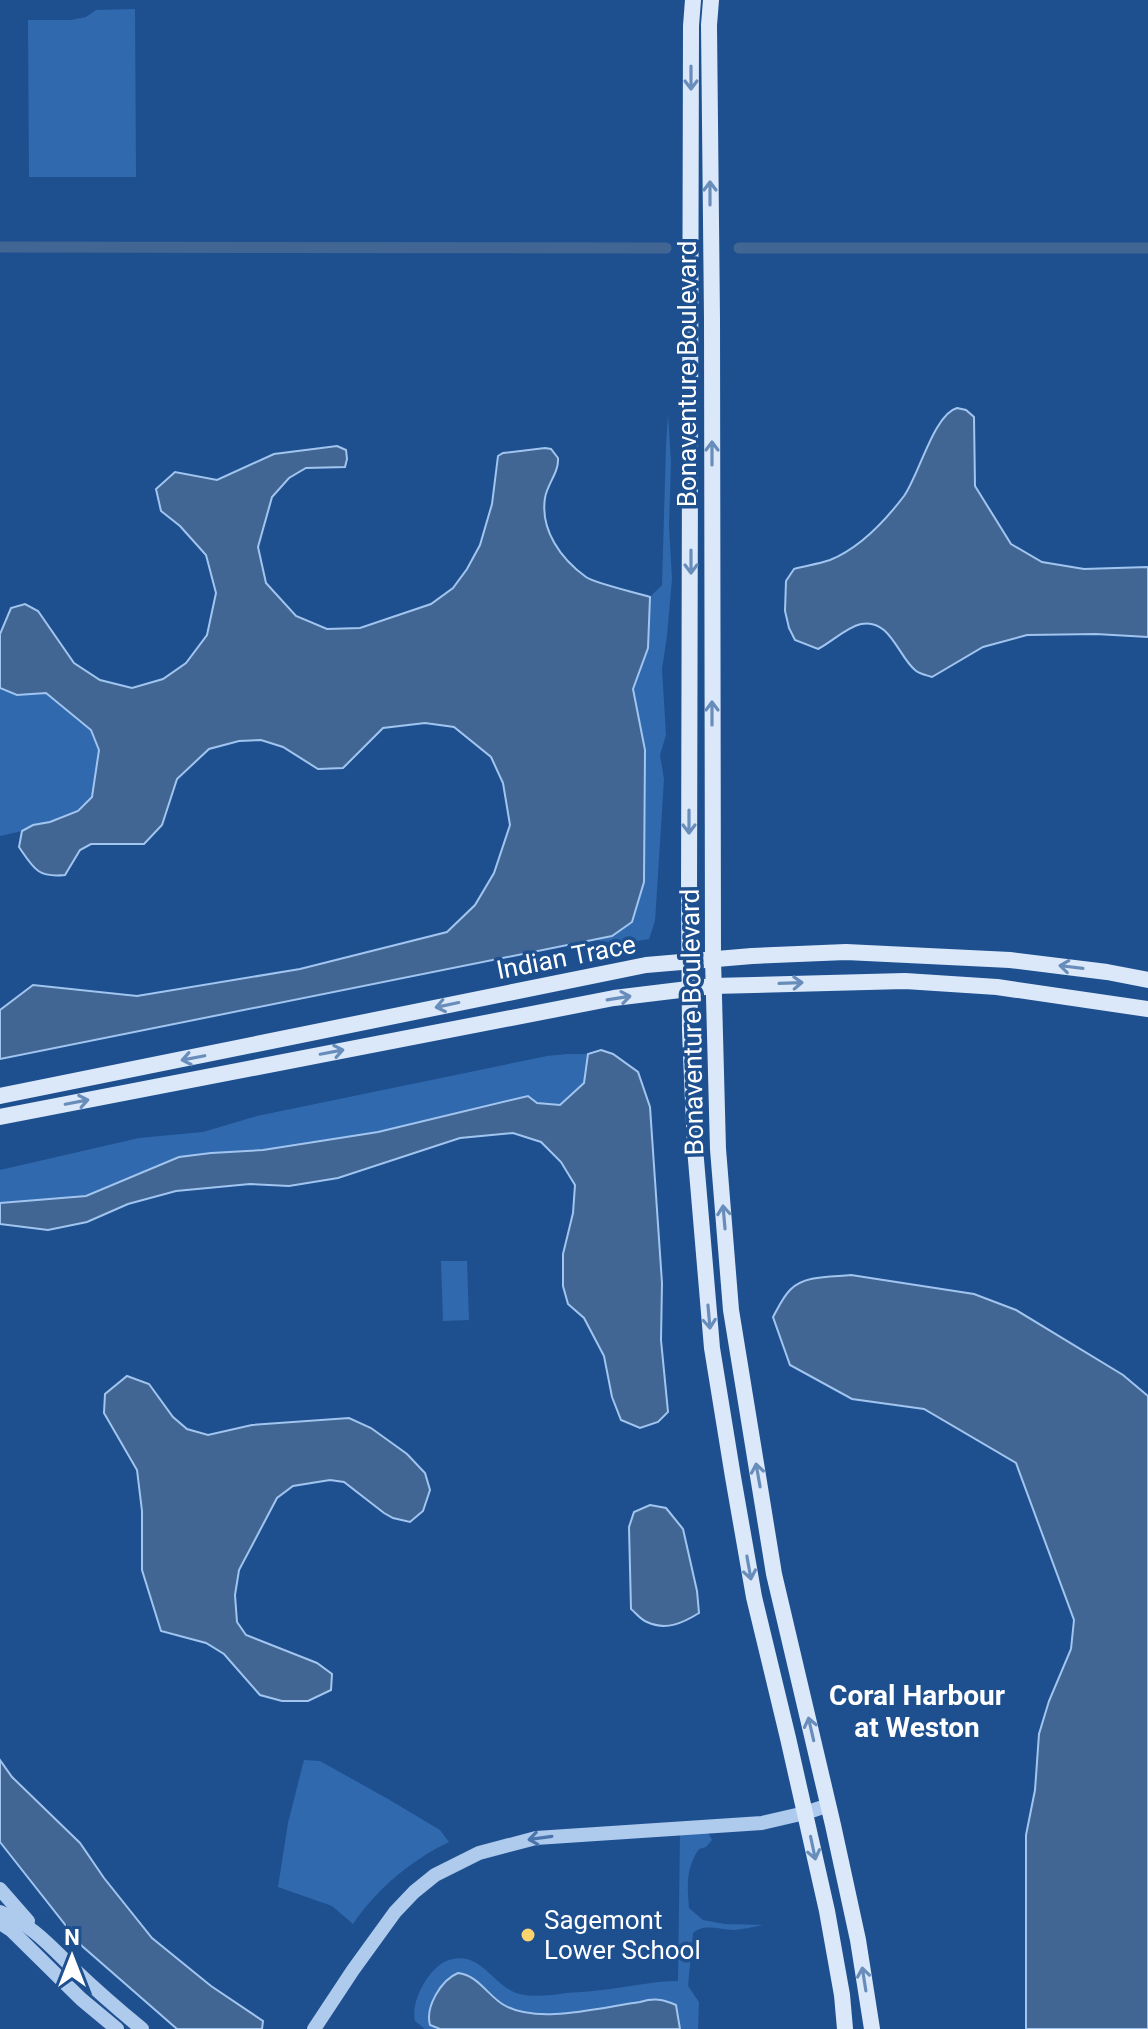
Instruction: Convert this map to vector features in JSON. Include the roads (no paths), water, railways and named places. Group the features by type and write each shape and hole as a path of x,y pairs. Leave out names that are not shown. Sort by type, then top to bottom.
{"main road":[{"name":"Bonaventure Boulevard","path":"693,0 689,321 689,987 695,1148 712,1348 754,1597 829,1925 845,2029"},
{"name":"Bonaventure Boulevard","path":"711,0 713,986 718,1149 731,1310 774,1574 829,1805 858,1940 872,2029"},
{"name":"Indian Trace","path":"0,1096 646,965 846,952 1010,960 1148,980"},
{"name":"Indian Trace","path":"0,1117 614,998 689,987 905,981 997,987 1148,1009"}],"street":[{"path":"314,2029 404,1902 435,1875 479,1853 536,1838 762,1823 829,1805"},
{"path":"0,1889 96,1990 142,2029"},
{"path":"0,1912 27,1925 48,1941"},
{"path":"0,1923 117,2029"}],"waterway":[{"path":"0,247 666,248"},
{"path":"739,248 1148,248"}],"place":[{"name":"Sagemont Lower School","path":"528,1935"}],"district":[{"name":"Coral Harbour at Weston","path":"917,1711"}]}
